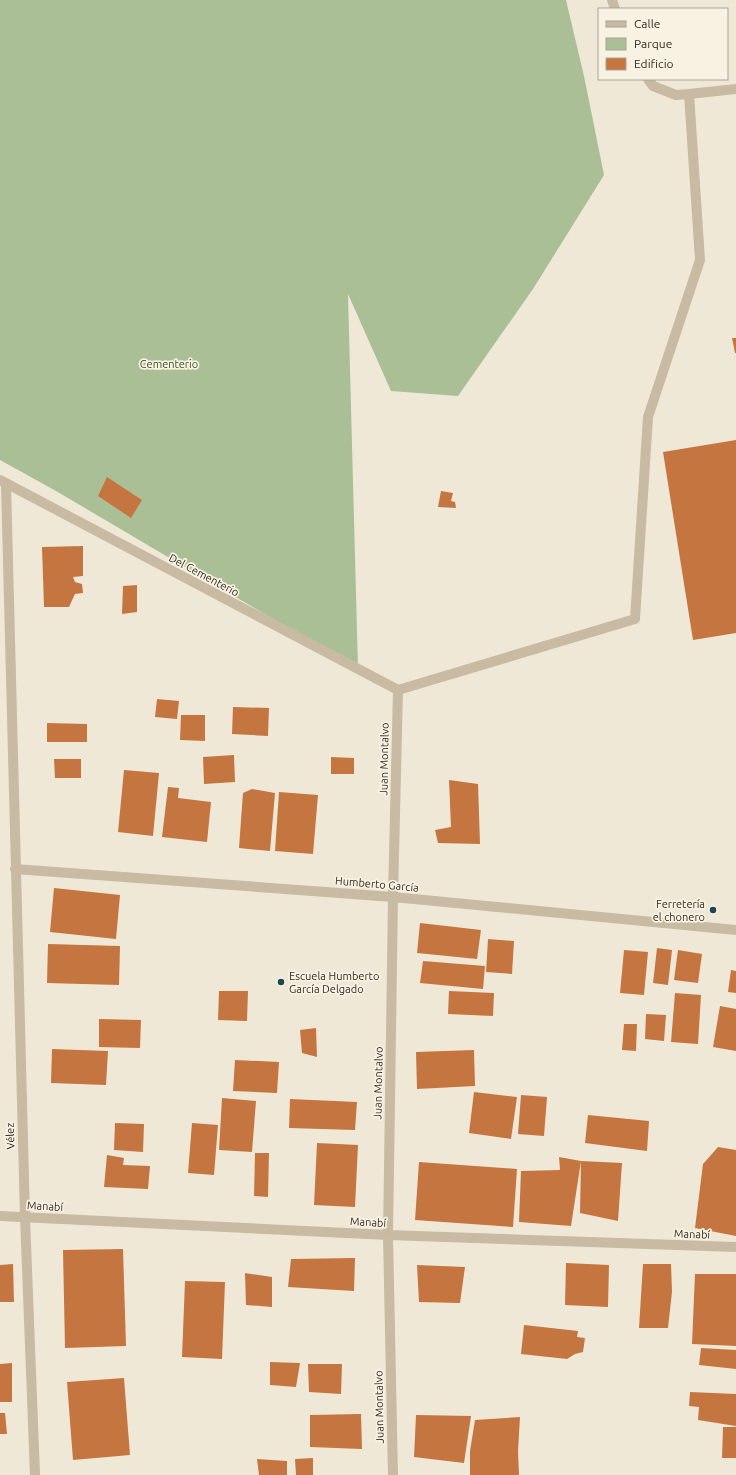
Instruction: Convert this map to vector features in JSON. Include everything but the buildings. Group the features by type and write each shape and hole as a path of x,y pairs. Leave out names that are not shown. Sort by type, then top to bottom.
{"street":[{"path":"649,80 653,86 676,96 736,89"},
{"path":"398,690 635,619 648,417 700,260 689,94"},
{"name":"Del Cementerio","path":"3,482 398,690"},
{"name":"Vélez","path":"3,482 25,1217 35,1475"},
{"name":"Juan Montalvo","path":"393,1475 388,1236 393,897 398,690"},
{"name":"Humberto García","path":"15,869 393,897 736,930"},
{"name":"Manabí","path":"0,1216 388,1236 736,1248"}],"green space":[{"name":"Cementerio","path":"0,0 566,0 584,76 604,175 533,289 458,396 391,391 348,294 358,669 56,491 0,460"}],"place":[{"name":"Ferretería el chonero","path":"713,910"},
{"name":"Escuela Humberto García Delgado","path":"281,982"}]}
